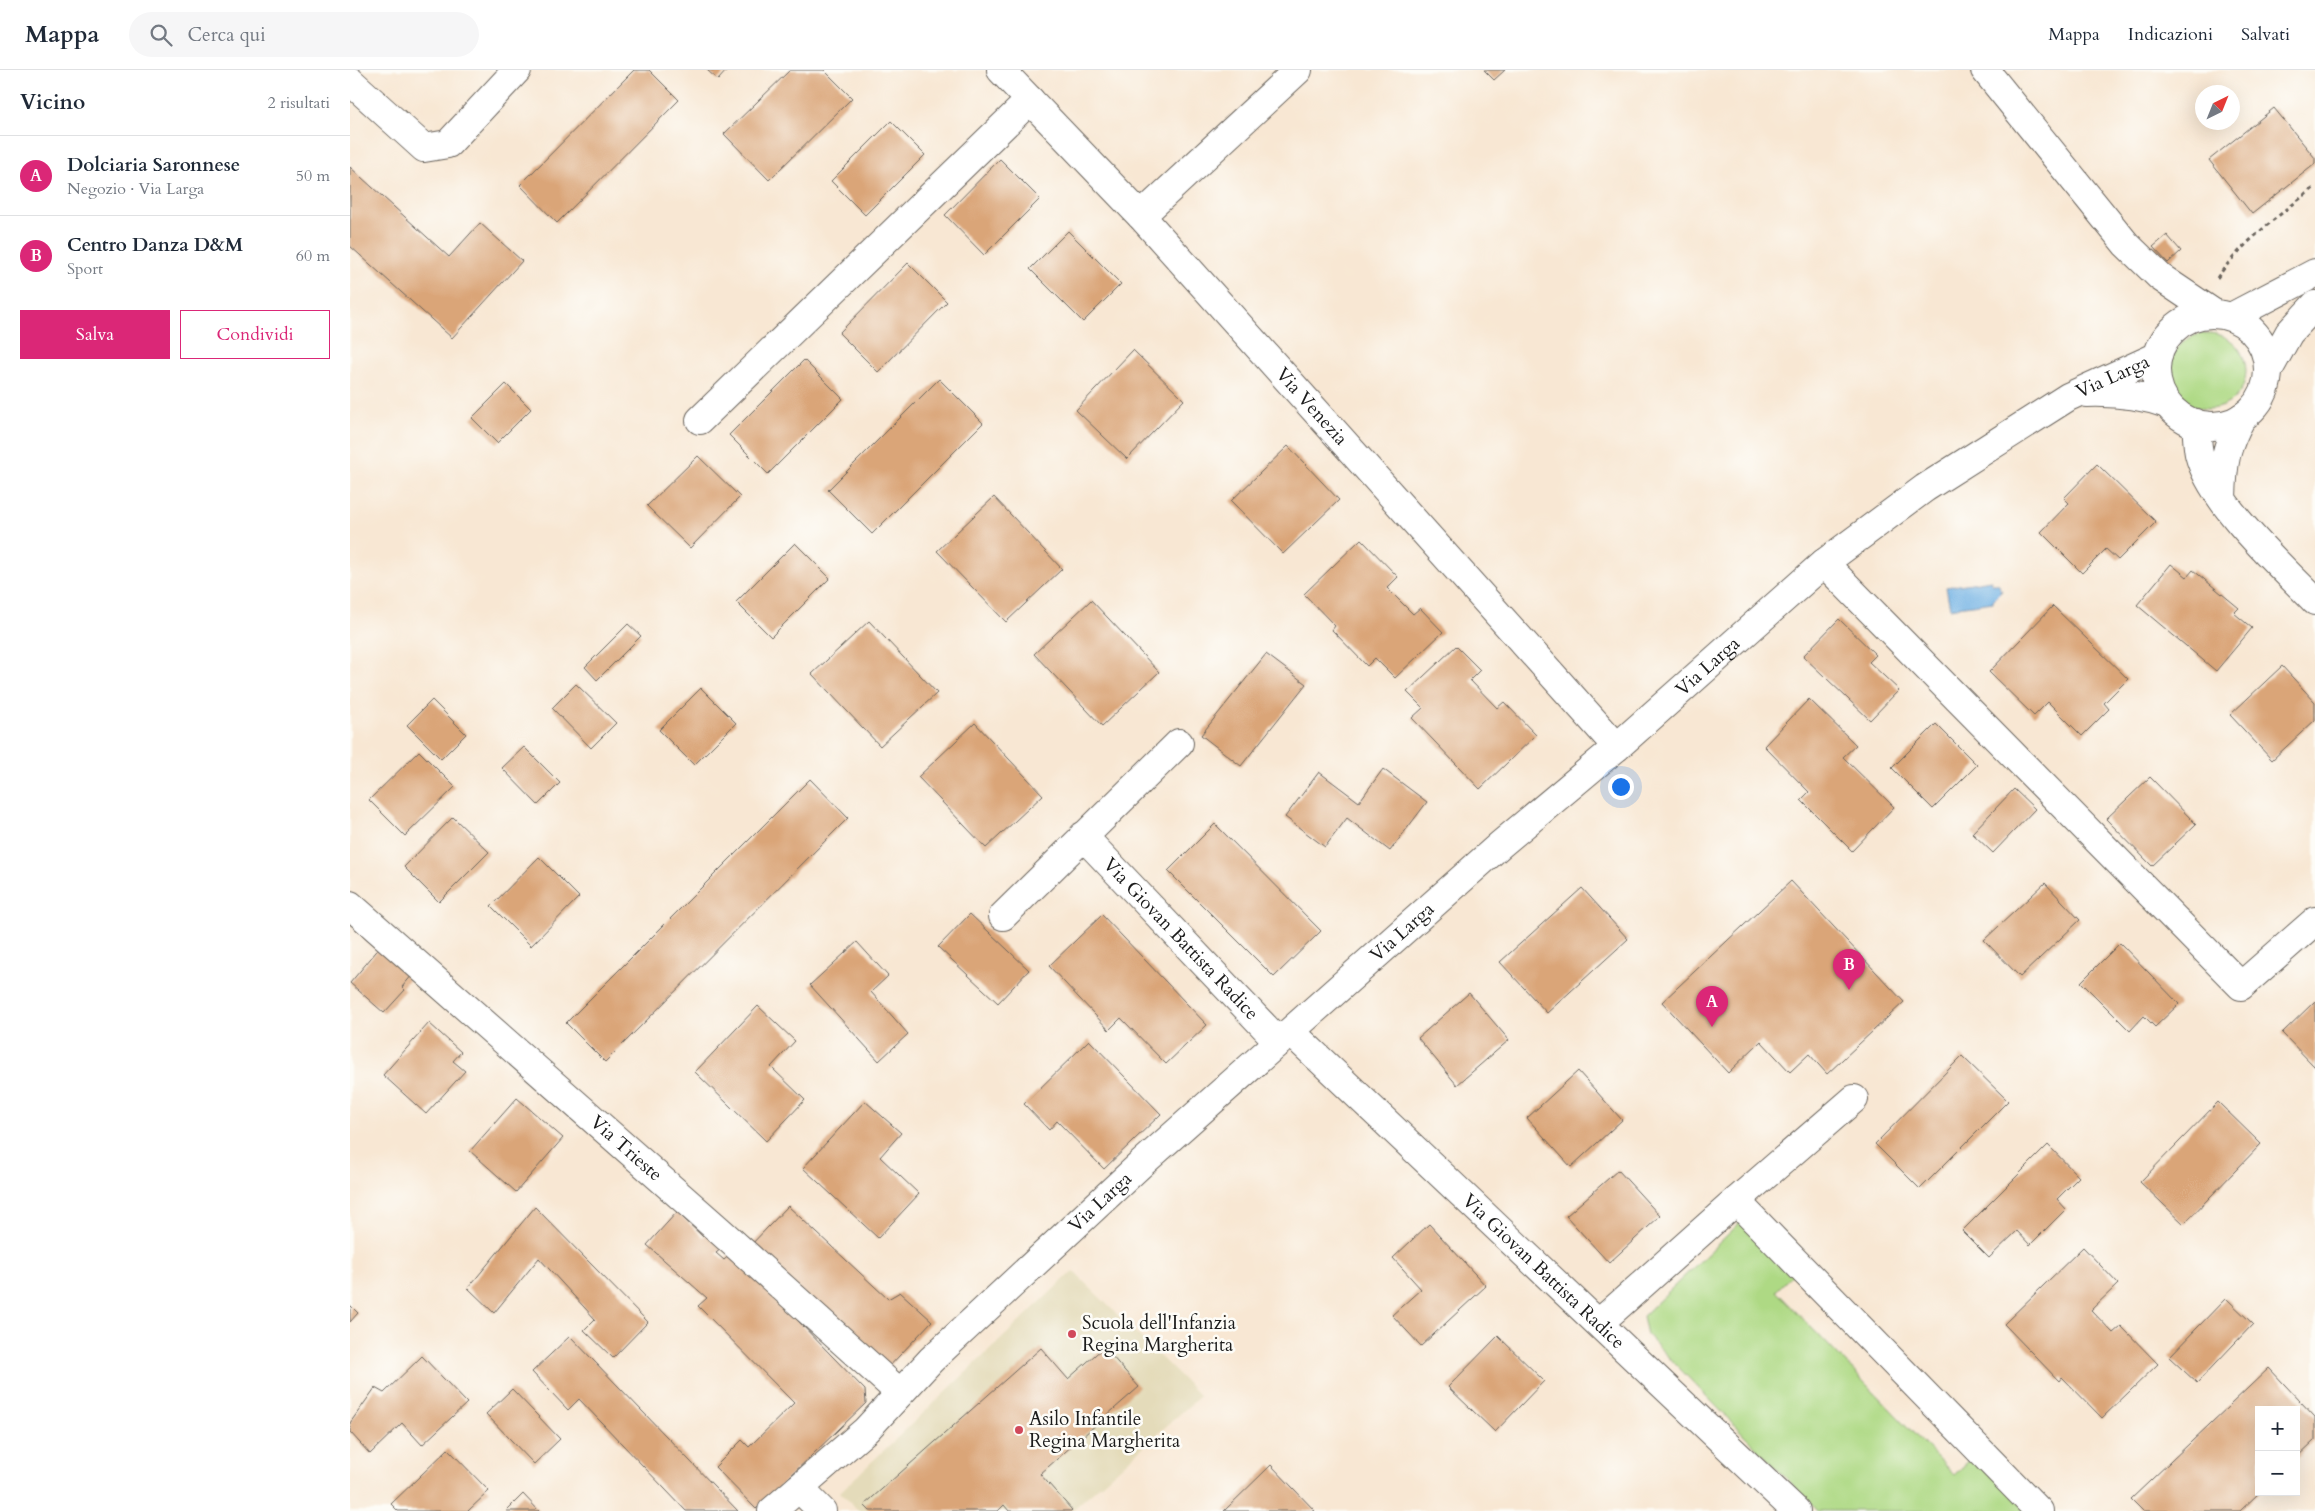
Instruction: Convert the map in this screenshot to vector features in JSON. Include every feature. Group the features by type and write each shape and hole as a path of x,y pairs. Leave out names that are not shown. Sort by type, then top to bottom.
{"street":[{"path":"350,80 424,148 448,144 517,70"},
{"name":"Via Venezia","path":"1001,70 1142,216 1617,747"},
{"path":"1142,216 1298,70"},
{"path":"1985,70 2126,244 2160,277 2207,314 2247,326 2258,338 2266,354 2268,371 2265,389 2256,405 2242,417 2228,424 2212,426 2196,423 2180,416 2167,404 2160,389 2156,373 2158,356 2163,343 2172,331 2207,314 2315,273"},
{"path":"700,420 1030,100"},
{"path":"2268,371 2289,333 2315,305"},
{"name":"Via Larga","path":"772,1511 866,1430 931,1360 1140,1165 1500,844 1617,747 1824,563 1925,488 2068,398 2158,356"},
{"name":"Via Larga","path":"2068,398 2087,393 2120,393 2145,396 2167,404"},
{"path":"2215,466 2242,417"},
{"path":"2196,423 2199,454 2215,466 2222,498 2247,530 2315,601"},
{"path":"1824,563 2241,986 2315,921"},
{"path":"1003,916 1179,743"},
{"name":"Via Giovan Battista Radice","path":"1083,836 1285,1037 1599,1323 1796,1511"},
{"name":"Via Trieste","path":"350,905 720,1231 900,1394"},
{"path":"1599,1323 1854,1099"},
{"path":"1736,1201 2039,1511"},
{"path":"800,1488 822,1511"}],"path":[{"path":"2207,314 2227,263 2272,221 2315,187"}],"shaded area":[{"name":"Scuola dell'Infanzia Regina Margherita","path":"1073,1271 1200,1396 1071,1511 859,1511 840,1492"}],"green space":[{"path":"2208,333 2222,336 2235,344 2243,357 2246,371 2243,385 2235,398 2222,406 2208,409 2194,406 2181,398 2173,385 2170,371 2173,357 2181,344 2194,336"},
{"path":"1746,1217 1797,1270 1776,1291 1954,1475 1974,1456 2029,1511 1818,1511 1647,1335 1643,1316"}],"water":[{"path":"1991,580 1991,584 1998,584 2002,591 1993,602 1950,608 1946,587"}],"building":[{"path":"634,70 649,70 679,100 557,223 520,185"},
{"path":"707,70 727,70 718,80"},
{"path":"790,70 824,70 852,98 769,180 724,134"},
{"path":"1484,70 1505,70 1494,80"},
{"path":"2274,108 2315,158 2315,164 2252,214 2209,160"},
{"path":"891,121 925,155 865,215 831,181"},
{"path":"1000,159 1040,199 984,255 945,215"},
{"path":"350,167 449,257 480,223 522,261 452,338 350,246"},
{"path":"1068,231 1121,284 1083,322 1030,269"},
{"path":"2167,235 2181,251 2168,263 2153,247"},
{"path":"908,263 947,302 878,372 839,333"},
{"path":"1133,350 1184,400 1127,459 1076,410"},
{"path":"804,360 843,399 768,474 729,435"},
{"path":"939,379 983,423 872,534 828,490"},
{"path":"506,384 531,409 497,443 472,418"},
{"path":"1288,446 1339,500 1283,554 1231,501"},
{"path":"698,456 740,497 690,548 647,506"},
{"path":"2097,464 2156,522 2118,560 2106,549 2082,573 2041,532 2069,503 2064,498"},
{"path":"994,497 1062,569 1006,622 937,551"},
{"path":"1361,539 1398,577 1387,588 1413,614 1420,608 1443,632 1395,678 1375,658 1367,666 1332,630 1335,626 1304,594"},
{"path":"795,543 830,578 771,637 736,602"},
{"path":"2171,564 2187,577 2193,570 2239,608 2234,613 2252,628 2216,671 2137,605"},
{"path":"1091,600 1159,672 1102,726 1034,654"},
{"path":"2053,606 2128,679 2104,703 2109,709 2082,736 2048,702 2034,716 1989,672"},
{"path":"1839,619 1876,655 1869,662 1899,690 1870,720 1803,656"},
{"path":"869,621 937,693 880,746 812,674"},
{"path":"628,624 641,636 597,680 585,667"},
{"path":"1456,646 1480,670 1470,680 1497,708 1504,702 1536,735 1480,789 1412,718 1423,708 1407,692"},
{"path":"1266,654 1306,684 1241,766 1201,735"},
{"path":"2282,666 2315,702 2315,720 2272,760 2230,715"},
{"path":"576,684 616,723 591,748 552,708"},
{"path":"701,688 736,723 694,765 659,730"},
{"path":"1809,699 1856,745 1843,757 1894,807 1852,851 1801,800 1809,792 1764,746"},
{"path":"432,700 466,734 441,759 407,725"},
{"path":"975,723 1043,795 986,848 918,777"},
{"path":"1936,724 1977,765 1933,809 1892,768"},
{"path":"524,747 560,783 538,805 502,768"},
{"path":"419,751 455,787 405,836 369,800"},
{"path":"1383,769 1427,802 1390,851 1347,818 1325,847 1285,817 1319,772 1359,802"},
{"path":"2150,777 2196,824 2152,866 2106,819"},
{"path":"810,779 848,818 605,1062 566,1023"},
{"path":"2014,789 2035,809 1993,853 1972,833"},
{"path":"453,817 489,852 439,902 404,867"},
{"path":"1215,824 1321,931 1274,977 1168,871"},
{"path":"539,857 579,897 531,946 491,906"},
{"path":"1791,881 1904,1002 1827,1074 1809,1054 1790,1072 1761,1041 1728,1073 1662,1002"},
{"path":"2045,883 2080,920 2020,977 1984,940"},
{"path":"1582,888 1628,939 1547,1013 1500,962"},
{"path":"970,914 1029,970 998,1003 938,947"},
{"path":"1102,915 1207,1025 1166,1064 1121,1018 1109,1030 1049,966"},
{"path":"857,942 888,976 871,992 908,1034 879,1061 810,985"},
{"path":"2120,943 2179,1004 2155,1027 2144,1016 2130,1031 2081,982"},
{"path":"381,946 413,974 402,987 405,990 384,1013 350,983"},
{"path":"1469,993 1509,1040 1457,1085 1418,1038"},
{"path":"2315,1001 2315,1067 2282,1033"},
{"path":"758,1006 795,1041 771,1067 805,1100 766,1141 695,1072"},
{"path":"429,1023 461,1052 453,1061 465,1071 426,1114 383,1075"},
{"path":"1089,1040 1161,1114 1104,1169 1057,1121 1049,1130 1024,1104"},
{"path":"1962,1056 2008,1101 1920,1189 1875,1144"},
{"path":"1578,1071 1622,1120 1571,1167 1527,1118"},
{"path":"517,1098 563,1138 516,1192 470,1151"},
{"path":"865,1101 901,1133 880,1157 919,1194 878,1238 803,1168"},
{"path":"2218,1102 2261,1144 2184,1224 2140,1182"},
{"path":"2048,1145 2079,1177 2057,1199 2066,1209 2030,1245 2017,1231 1989,1258 1962,1231"},
{"path":"1618,1170 1660,1216 1609,1263 1566,1216"},
{"path":"788,1206 888,1299 900,1292 932,1321 885,1371 749,1247"},
{"path":"535,1207 648,1322 613,1358 584,1330 595,1319 539,1258 494,1313 468,1288"},
{"path":"677,1212 703,1237 707,1233 722,1248 716,1253 724,1260 732,1253 865,1390 866,1403 756,1509 715,1467 742,1440 749,1447 794,1403 698,1306 707,1298 647,1245"},
{"path":"1429,1224 1486,1286 1421,1346 1392,1315 1421,1289 1393,1258"},
{"path":"2083,1247 2118,1284 2091,1310 2113,1333 2121,1326 2158,1364 2102,1418 2062,1377 2059,1381 2004,1324"},
{"path":"2226,1298 2253,1324 2197,1383 2169,1357"},
{"path":"350,1305 358,1313 350,1322"},
{"path":"570,1336 738,1511 686,1511 579,1399 568,1410 532,1372"},
{"path":"1498,1336 1544,1381 1495,1432 1448,1387"},
{"name":"Asilo Infantile Regina Margherita","path":"1104,1347 1139,1387 1040,1474 1071,1511 1009,1511 1004,1505 998,1511 870,1511 864,1505 1041,1348 1068,1379"},
{"path":"422,1356 467,1403 422,1445 402,1423 370,1454 350,1432 350,1423 375,1388 384,1393"},
{"path":"2269,1368 2315,1417 2315,1440 2300,1454 2300,1406 2255,1406 2256,1496 2240,1511 2143,1511 2131,1499"},
{"path":"512,1389 560,1439 534,1464 486,1414"},
{"path":"448,1449 489,1491 468,1511 398,1511 391,1504"},
{"path":"1271,1465 1315,1511 1224,1511"},
{"path":"523,1494 539,1511 506,1511"}],"place":[{"name":"Centro Danza D&M","path":"1849,990"},
{"name":"Dolciaria Saronnese","path":"1712,1027"},
{"name":"Scuola dell'Infanzia Regina Margherita","path":"1072,1334"},
{"name":"Asilo Infantile Regina Margherita","path":"1019,1430"}]}
